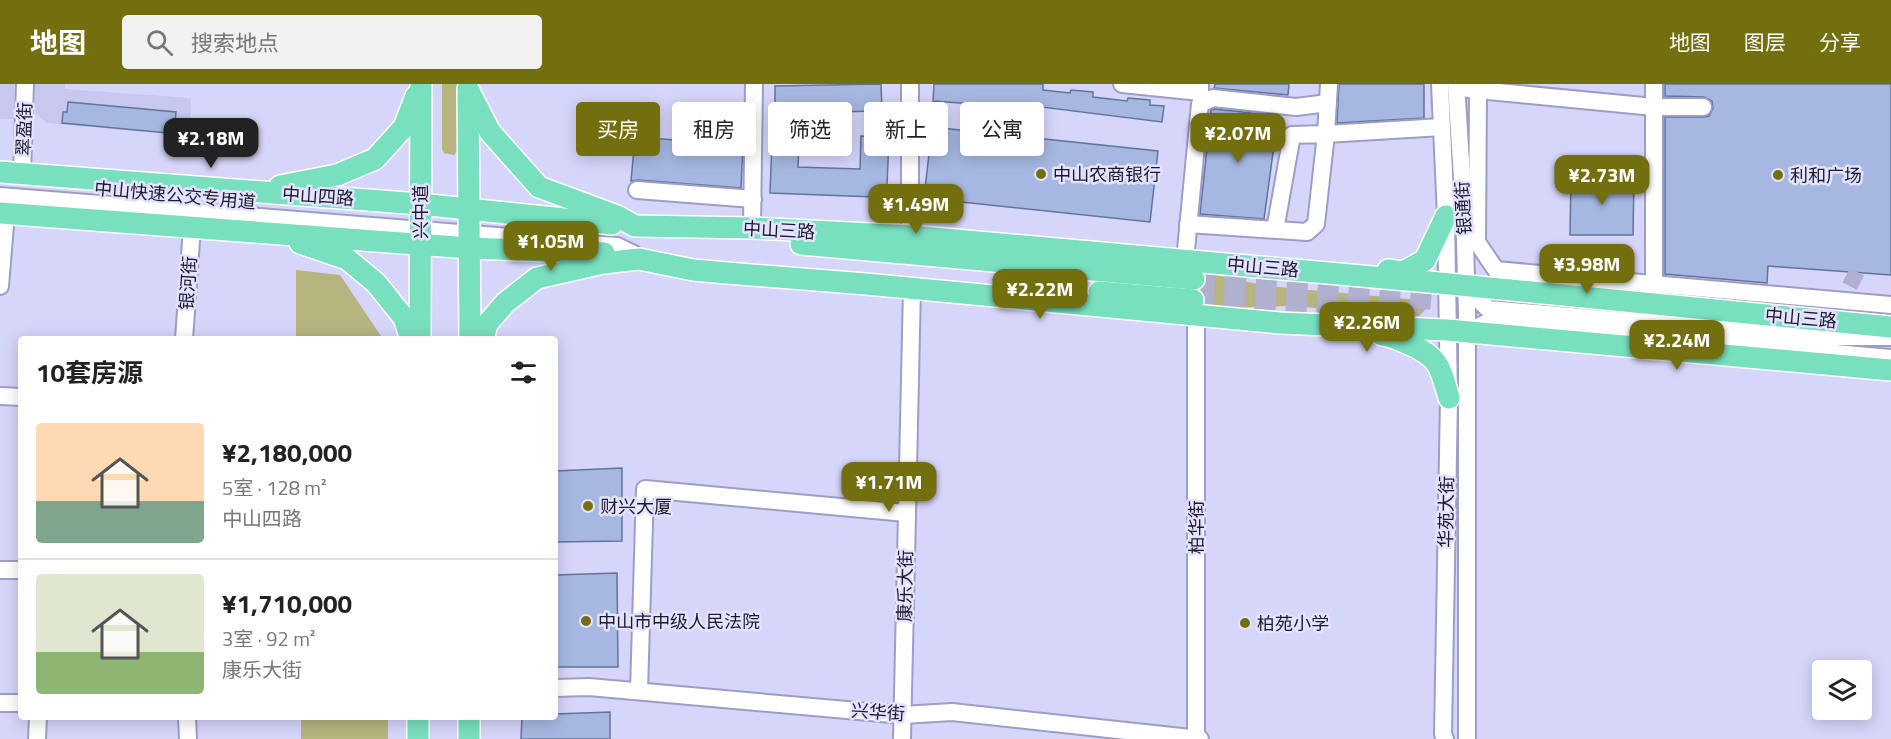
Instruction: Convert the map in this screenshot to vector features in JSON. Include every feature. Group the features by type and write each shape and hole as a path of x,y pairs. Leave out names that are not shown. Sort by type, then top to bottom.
{"main road":[{"path":"253,191 337,175 375,159 404,127 421,84"},
{"name":"兴中道","path":"420,336 421,84"},
{"path":"468,87 490,132 539,187 617,216 634,226"},
{"path":"468,87 470,336"},
{"name":"中山四路","path":"0,172 253,191 420,223"},
{"path":"2,207 271,233 420,223 468,228"},
{"path":"1284,269 1340,266 1403,272 1425,260 1446,216"},
{"name":"中山三路","path":"420,223 468,228 634,226 752,228 910,236 1189,270"},
{"name":"中山三路","path":"634,226 722,237 1189,270 1284,269 1456,286 1654,294 1760,304 1891,327"},
{"name":"中山三路","path":"468,228 508,248 636,257 1194,308 1280,323 1457,331 1891,370"},
{"path":"271,233 347,259 376,283 404,318 410,336"},
{"path":"484,336 487,324 505,303 537,279 636,257"},
{"name":"中山三路","path":"636,257 693,270 1194,308"},
{"path":"1280,323 1391,336 1429,353 1439,366 1449,398"},
{"path":"418,720 418,739"},
{"path":"469,720 469,739"}],"street":[{"name":"翠盈街","path":"22,174 25,84"},
{"path":"752,228 754,84"},
{"path":"910,84 910,236"},
{"path":"1122,84 1200,92 1200,84"},
{"path":"1188,224 1307,232 1316,224 1329,84"},
{"path":"1478,90 1477,242 1496,270 1654,294 1654,84"},
{"path":"1703,107 1654,107 1448,85 1442,127 1446,216 1456,286 1488,309 1809,338 1891,338"},
{"name":"银通街","path":"1448,85 1457,331"},
{"path":"1189,270 1188,224 1200,104 1213,98 1296,107 1328,103"},
{"path":"1275,230 1296,107"},
{"path":"1292,135 1442,127"},
{"name":"中山快速公交专用道","path":"0,181 420,223"},
{"path":"637,190 753,198"},
{"name":"中山快速公交专用道","path":"2,207 420,223"},
{"path":"0,286 2,207"},
{"name":"银河街","path":"184,336 192,227"},
{"name":"康乐大街","path":"903,739 912,288"},
{"path":"1760,304 1891,305"},
{"name":"柏华街","path":"1194,308 1198,739"},
{"path":"1457,331 1488,322 1891,358"},
{"name":"华苑大街","path":"1445,739 1443,734 1449,398 1457,331"},
{"name":"华苑大街","path":"1457,331 1467,739"},
{"path":"0,396 18,398"},
{"path":"639,691 645,489 906,513"},
{"path":"0,570 18,570"},
{"name":"兴华街","path":"558,688 589,687 903,715 952,712 1198,739"},
{"path":"0,703 18,703"},
{"path":"37,739 38,720"},
{"path":"187,720 188,739"}],"shaded area":[{"path":"0,84 14,84 14,119 0,119"},
{"path":"35,84 65,84 65,89 191,98 190,136 47,123 35,113"},
{"path":"442,84 459,84 459,148 454,155 444,153 442,149"},
{"path":"296,270 340,275 381,336 296,336"},
{"path":"1196,271 1267,286 1419,300 1424,304 1425,310 1419,316 1289,306 1193,309"},
{"path":"301,720 388,720 388,739 301,739"}],"building":[{"path":"881,84 882,102 864,102 864,111 852,112 852,102 775,102 775,86"},
{"path":"934,84 1043,84 1043,90 1070,93 1071,90 1093,92 1093,97 1127,101 1128,98 1150,100 1150,105 1164,106 1162,122 1044,107 1044,102 933,101"},
{"path":"1215,84 1289,84 1288,95 1214,88"},
{"path":"1339,84 1424,84 1424,118 1337,123"},
{"name":"利和广场","path":"1665,84 1891,84 1891,275 1768,266 1767,283 1665,274 1665,117 1704,117 1709,116 1713,108 1712,101 1704,97 1665,96"},
{"path":"68,102 176,112 175,122 179,122 178,134 62,123 63,112 67,112"},
{"path":"1211,110 1278,116 1264,219 1200,214"},
{"name":"中山农商银行","path":"948,129 960,130 960,156 1044,156 1044,139 1158,151 1150,222 924,198 929,156 948,156"},
{"path":"861,136 864,136 864,156 888,156 887,186 874,197 770,193 771,156 798,156 798,167 860,169"},
{"path":"660,139 672,140 672,156 742,156 741,188 631,181 633,156 660,156"},
{"path":"1571,176 1634,177 1633,235 1570,235"},
{"name":"财兴大厦","path":"622,468 622,541 558,542 558,471"},
{"name":"中山市中级人民法院","path":"617,573 618,667 558,667 558,575"},
{"path":"610,712 610,739 521,739 522,720 558,720 558,714"}],"tunnel":[{"path":"1843,333 1846,293 1861,264"},
{"path":"1194,279 1487,304"},
{"path":"1193,300 1416,319"}],"place":[{"name":"中山农商银行","path":"1041,174"},
{"name":"利和广场","path":"1778,175"},
{"name":"财兴大厦","path":"588,506"},
{"name":"中山市中级人民法院","path":"586,621"},
{"name":"柏苑小学","path":"1245,623"}]}
